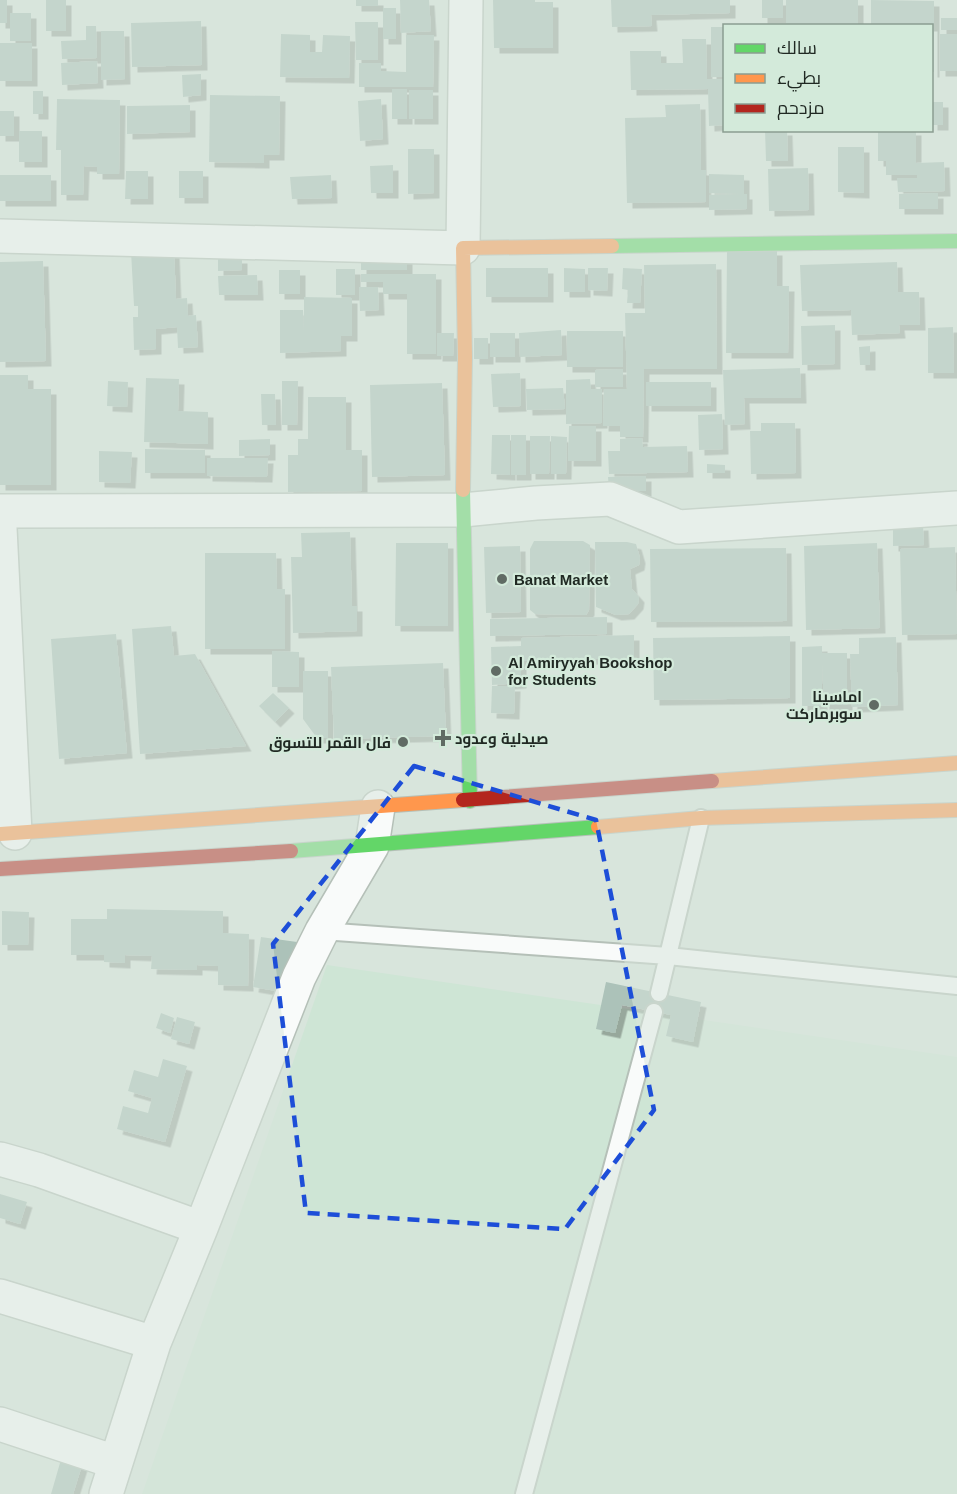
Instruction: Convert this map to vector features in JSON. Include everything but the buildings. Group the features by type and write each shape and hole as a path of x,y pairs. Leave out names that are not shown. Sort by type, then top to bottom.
{"main road":[{"path":"470,801 463,510 465,357 463,248 957,242"},
{"path":"8,834 957,763"},
{"path":"0,869 372,846 701,818 957,810"}],"street":[{"path":"0,236 463,248 466,0"},
{"path":"0,511 463,510 536,503 610,500 679,527 957,508"},
{"path":"0,528 8,834"},
{"path":"106,1494 154,1343 299,976 322,931 372,846 378,807"},
{"path":"0,1159 39,1170 201,1228"},
{"path":"0,1296 154,1343"},
{"path":"0,1424 116,1462"}],"lane":[{"path":"659,993 701,818"},
{"path":"322,931 668,956 957,986"},
{"path":"524,1494 654,1012"}],"highlighted area":[{"path":"414,766 596,820 654,1110 565,1229 306,1213 273,944"}],"shaded area":[{"path":"327,965 957,1057 957,1494 142,1494"}],"traffic: fast":[{"path":"612,246 957,241"},
{"path":"463,490 470,801"},
{"path":"291,851 598,827"}],"traffic: slow":[{"path":"463,490 465,357 463,248 612,246"},
{"path":"712,781 957,763"},
{"path":"0,834 463,800"},
{"path":"598,827 701,818 957,810"}],"traffic: jam":[{"path":"463,800 712,781"},
{"path":"0,869 291,851"}],"place":[{"name":"Banat Market","path":"502,579"},
{"name":"Al Amiryyah Bookshop for Students","path":"496,671"},
{"name":"اماسينا سوبرماركت","path":"874,705"},
{"name":"صيدلية وعدود","path":"443,738"},
{"name":"فال القمر للتسوق","path":"403,742"}]}
